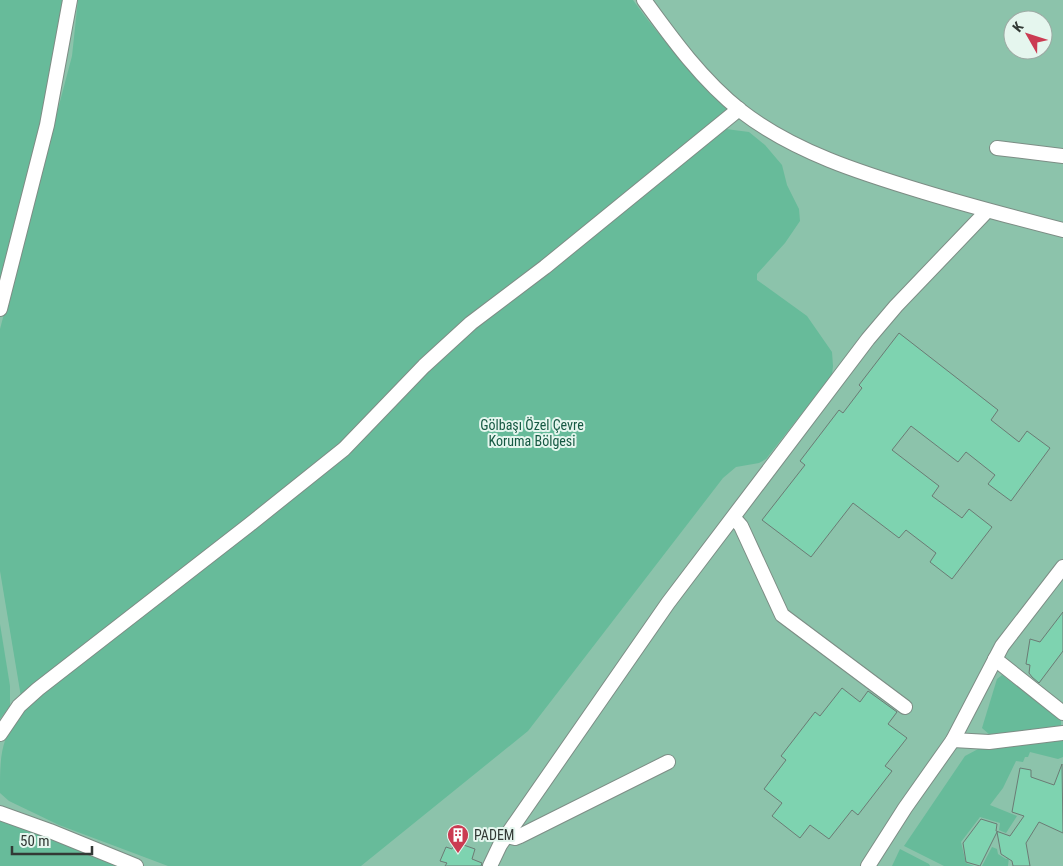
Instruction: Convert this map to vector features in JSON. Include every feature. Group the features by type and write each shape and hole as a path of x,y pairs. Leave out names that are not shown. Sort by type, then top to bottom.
{"street":[{"path":"0,309 45,133 70,0"},
{"path":"644,0 698,70 739,109 788,140 871,176 987,211 1063,230"},
{"path":"0,734 18,706 38,689 158,593 249,526 344,449 424,366 471,323 545,267 739,109"},
{"path":"997,148 1063,156"},
{"path":"490,866 507,836 657,618 868,339 896,306 987,211"},
{"path":"734,518 741,526 782,615 905,707"},
{"path":"868,866 905,808 953,740 994,658 1063,567"},
{"path":"994,658 1063,713"},
{"path":"953,740 989,742 1063,733"},
{"path":"507,836 515,838 520,836 668,762"},
{"path":"0,813 136,866"}],"green space":[{"name":"Gölbaşı Özel Çevre Koruma Bölgesi","path":"0,0 1063,0 1063,866 0,866"},
{"path":"0,0 68,0 55,80 0,300"},
{"path":"78,0 633,0 667,43 730,110 322,460 21,697 0,571 0,329 72,56"},
{"path":"726,129 749,132 765,145 782,165 787,185 799,209 800,221 785,243 757,274 757,280 807,316 832,352 832,375 766,459 759,463 736,467 723,478 528,731 361,866 168,866 59,825 9,801 0,793 2,751 8,733 19,713 146,610 275,514 364,436 470,330 718,132"},
{"path":"0,624 10,686 10,706 0,719"},
{"path":"1002,675 1061,720 1061,727 990,735 982,728 997,679"},
{"path":"1063,738 1063,757 1058,759 1030,752 1023,762 1016,761 1003,788 990,805 1017,816 1006,833 999,830 1000,823 980,817 961,842 966,863 974,866 944,866 904,846 965,756 980,748"},
{"path":"0,813 136,866 0,866"},
{"path":"992,847 997,849 998,854 1006,859 1009,857 1008,866 982,866"},
{"path":"900,849 929,864 930,866 892,866"}],"building":[{"path":"899,333 998,410 991,420 1019,442 1027,431 1050,448 1011,501 988,484 995,475 966,452 958,462 911,426 892,450 939,486 932,496 962,518 969,509 992,527 952,579 930,562 936,553 906,530 899,538 853,503 811,557 762,520 805,465 800,461 839,410 843,413 862,388 859,385"},
{"path":"1063,612 1063,651 1039,683 1029,673 1030,665 1026,664 1030,639 1040,642"},
{"path":"842,688 860,702 868,691 897,712 888,724 907,738 885,766 892,771 858,815 852,810 829,839 810,825 800,838 772,816 782,803 764,789 786,760 781,756 815,712 820,716"},
{"path":"1062,764 1063,833 1039,822 1026,843 1030,866 1013,866 1012,861 1001,854 997,832 980,866 966,862 963,843 981,819 997,824 996,831 1010,836 1024,816 1012,812 1020,768 1031,770 1031,777 1054,785"},
{"name":"PADEM","path":"455,842 475,849 472,859 482,863 481,866 445,866 447,863 440,861 446,847 452,849"}],"place":[{"name":"PADEM","path":"458,854"}]}
